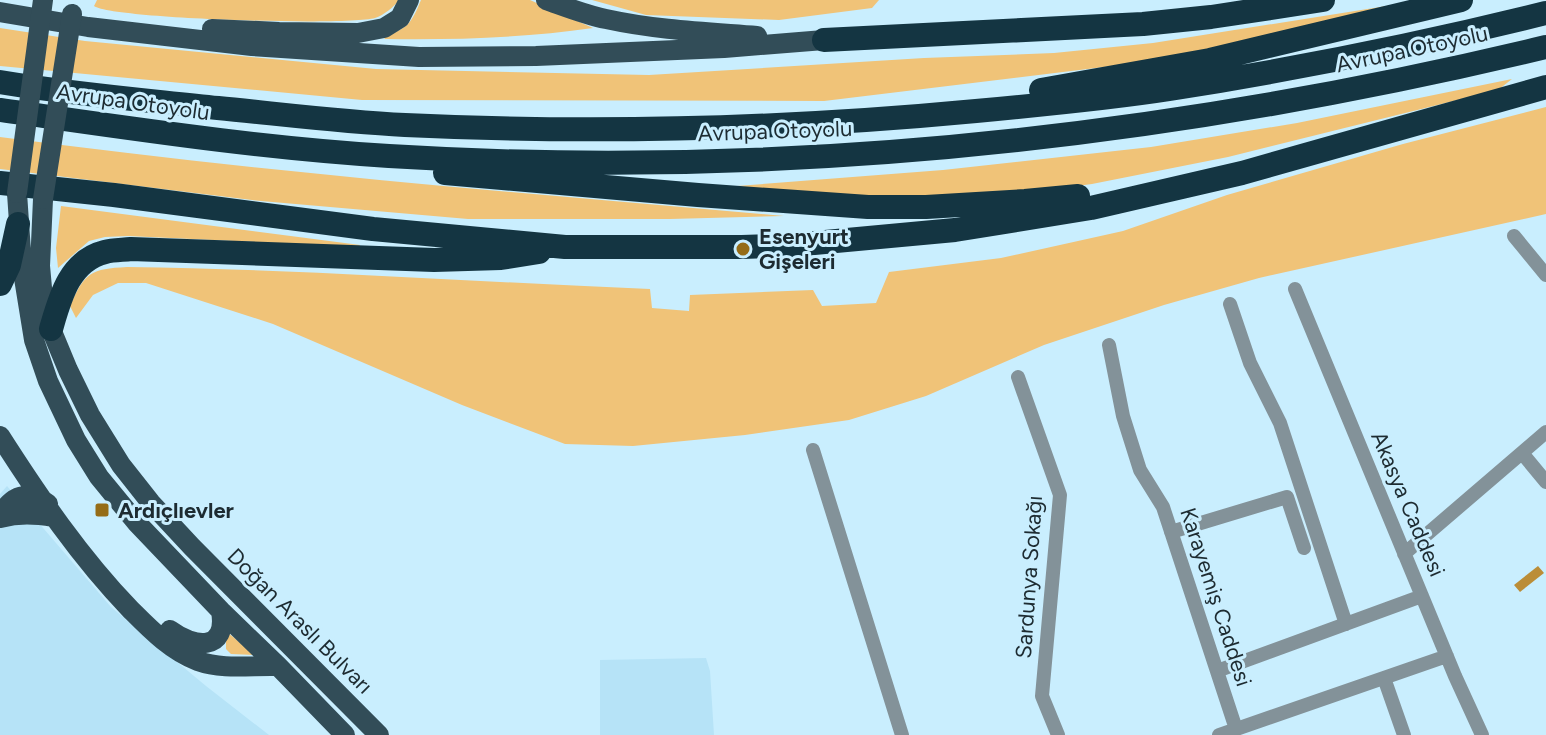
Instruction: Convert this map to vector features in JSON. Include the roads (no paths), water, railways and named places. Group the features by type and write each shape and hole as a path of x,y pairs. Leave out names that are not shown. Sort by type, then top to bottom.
{"highway":[{"path":"824,40 1143,24 1323,0"},
{"path":"930,116 994,98 1210,60 1461,0"},
{"name":"Avrupa Otoyolu","path":"0,82 317,119 478,128 551,130 790,126 930,116 1168,90 1449,37 1546,13"},
{"name":"Avrupa Otoyolu","path":"0,110 146,131 388,156 572,162 760,159 869,154 1055,135 1204,115 1409,77 1546,47"},
{"path":"8,188 114,195 373,229 565,247 742,247 910,235 1077,211 1188,187 1545,87"},
{"path":"324,151 440,173 868,207 1011,202 1188,187"},
{"path":"0,284 9,265 18,224"},
{"path":"51,329 63,290 72,275 93,256 106,251 131,249 471,260 523,256 565,247"}],"main road":[{"path":"43,0 8,188 18,224 26,302 34,340 48,381 76,440 99,477 136,522 345,735"},
{"path":"88,27 358,33 384,28 400,18 409,0"},
{"path":"546,0 637,25 824,40"},
{"name":"Doğan Araslı Bulvarı","path":"75,5 43,199 40,266 51,329 68,370 90,415 121,465 151,503 379,735"},
{"path":"0,12 88,27 252,46 419,57 536,56 724,48 824,40"},
{"path":"0,436 71,541 155,634 198,661 224,666 278,666"},
{"path":"0,516 15,499 39,497 61,515 140,604 179,636 206,643 221,633"},
{"path":"0,516 34,513 54,517"},
{"path":"221,611 224,666"}],"street":[{"path":"1514,236 1546,275"},
{"name":"Akasya Caddesi","path":"1295,289 1482,735"},
{"path":"1230,304 1250,363 1280,423 1346,624"},
{"name":"Karayemiş Caddesi","path":"1109,345 1123,416 1140,470 1163,507 1236,729"},
{"name":"Sardunya Sokağı","path":"1018,377 1060,495 1042,696 1058,735"},
{"path":"1404,554 1546,432"},
{"path":"813,450 902,735"},
{"path":"1522,453 1546,482"},
{"path":"1171,532 1287,497 1304,548"},
{"path":"1217,671 1422,596"},
{"path":"1219,735 1236,729 1254,729 1447,656"},
{"path":"1384,678 1404,735"}],"place":[{"name":"Esenyurt Gişeleri","path":"743,249"},
{"name":"Ardıçlıevler","path":"102,510"}]}
